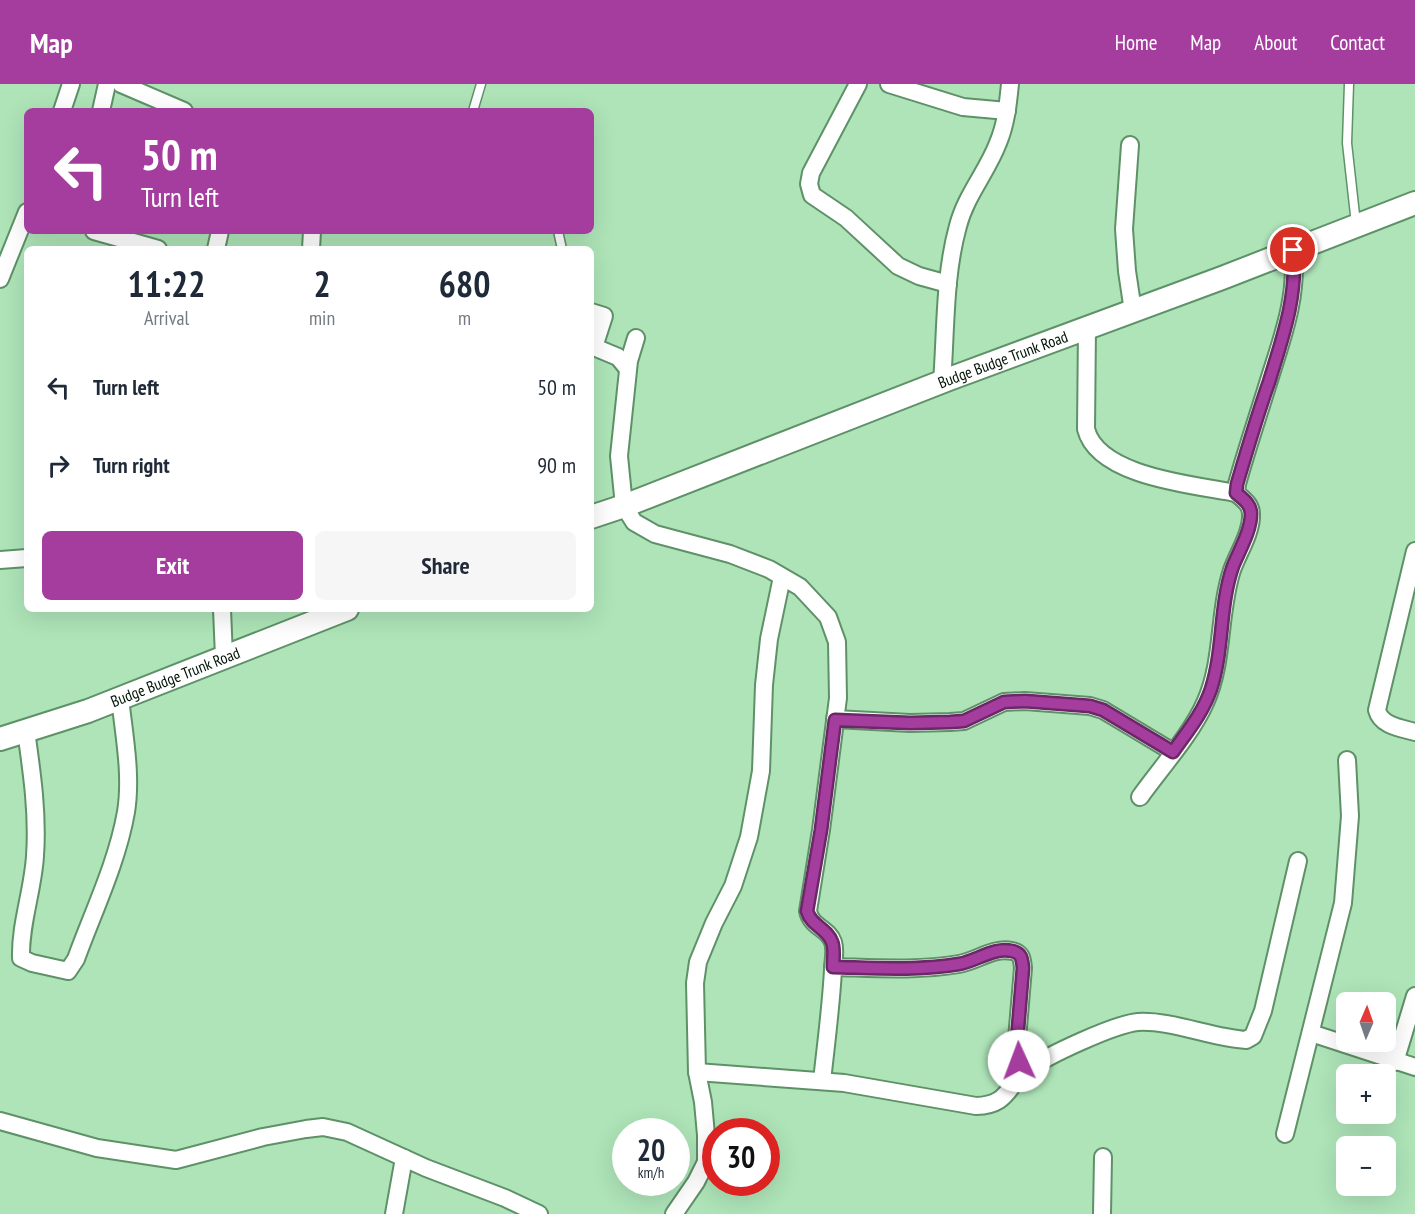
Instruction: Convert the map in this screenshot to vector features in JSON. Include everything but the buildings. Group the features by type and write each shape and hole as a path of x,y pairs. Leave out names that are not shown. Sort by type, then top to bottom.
{"main road":[{"name":"Budge Budge Trunk Road","path":"594,516 1415,203"},
{"name":"Budge Budge Trunk Road","path":"0,739 88,711 339,612"}],"street":[{"path":"63,108 70,84"},
{"path":"102,108 107,84"},
{"path":"121,84 177,108"},
{"path":"858,84 811,173 809,184 812,195 846,218 898,266 919,276 948,284"},
{"path":"889,84 963,107 1007,111"},
{"path":"942,382 948,284 960,218 966,200 999,143 1007,111 1010,84"},
{"path":"1130,145 1124,229 1133,311"},
{"path":"0,279 24,220"},
{"path":"105,234 147,246"},
{"path":"1236,493 1244,458 1287,323 1295,267 1293,250"},
{"path":"594,313 604,316 594,347 618,357 628,369"},
{"path":"1087,328 1086,429 1088,439 1097,450 1112,460 1145,475 1236,493 1247,501 1251,511 1251,521 1227,589 1211,690 1198,717 1140,797"},
{"path":"636,338 628,369 619,456 624,506 634,522 655,534 730,554 800,587 828,617 837,642 838,698 821,830 807,911 809,919 832,940 834,947 822,1081"},
{"path":"1415,551 1407,616 1377,710 1379,717 1385,722 1415,732"},
{"path":"0,560 24,558"},
{"path":"674,1214 696,1182 706,1162 703,1102 697,1072 695,982 698,962 733,886 750,837 761,771 764,685 769,639 782,577"},
{"path":"222,612 224,657"},
{"path":"26,732 37,825 35,859 21,958 32,963 68,971 76,959 117,848 126,811 127,773 120,698"},
{"path":"835,720 910,723 964,721 1004,702 1025,701 1090,706 1111,714 1173,752"},
{"path":"1285,1134 1343,903 1350,816 1347,760"},
{"path":"697,1072 871,1086 991,1106 1000,1101 1022,1075 1036,1064 1122,1026 1138,1022 1246,1040 1253,1036 1263,1011 1298,861"},
{"path":"833,967 916,969 962,964 995,951 1010,950 1019,953 1022,957 1023,968 1017,1052 1022,1075"},
{"path":"1395,1062 1415,996"},
{"path":"1311,1033 1415,1067"},
{"path":"0,1121 97,1148 176,1160 263,1137 323,1127 347,1132 539,1214"},
{"path":"1102,1214 1103,1157"},
{"path":"394,1214 404,1158"}],"lane":[{"path":"474,108 481,84"},
{"path":"1349,84 1347,143 1356,225"}],"route":[{"path":"1019,1061 1017,1040 1023,968 1022,957 1019,953 1010,950 995,951 962,964 916,969 833,967 832,940 809,919 807,911 821,830 835,720 910,723 964,721 1004,702 1025,701 1090,706 1119,718 1173,752 1205,705 1215,674 1227,589 1251,521 1251,511 1247,501 1236,493 1237,484 1287,323 1295,267 1293,250"}]}
